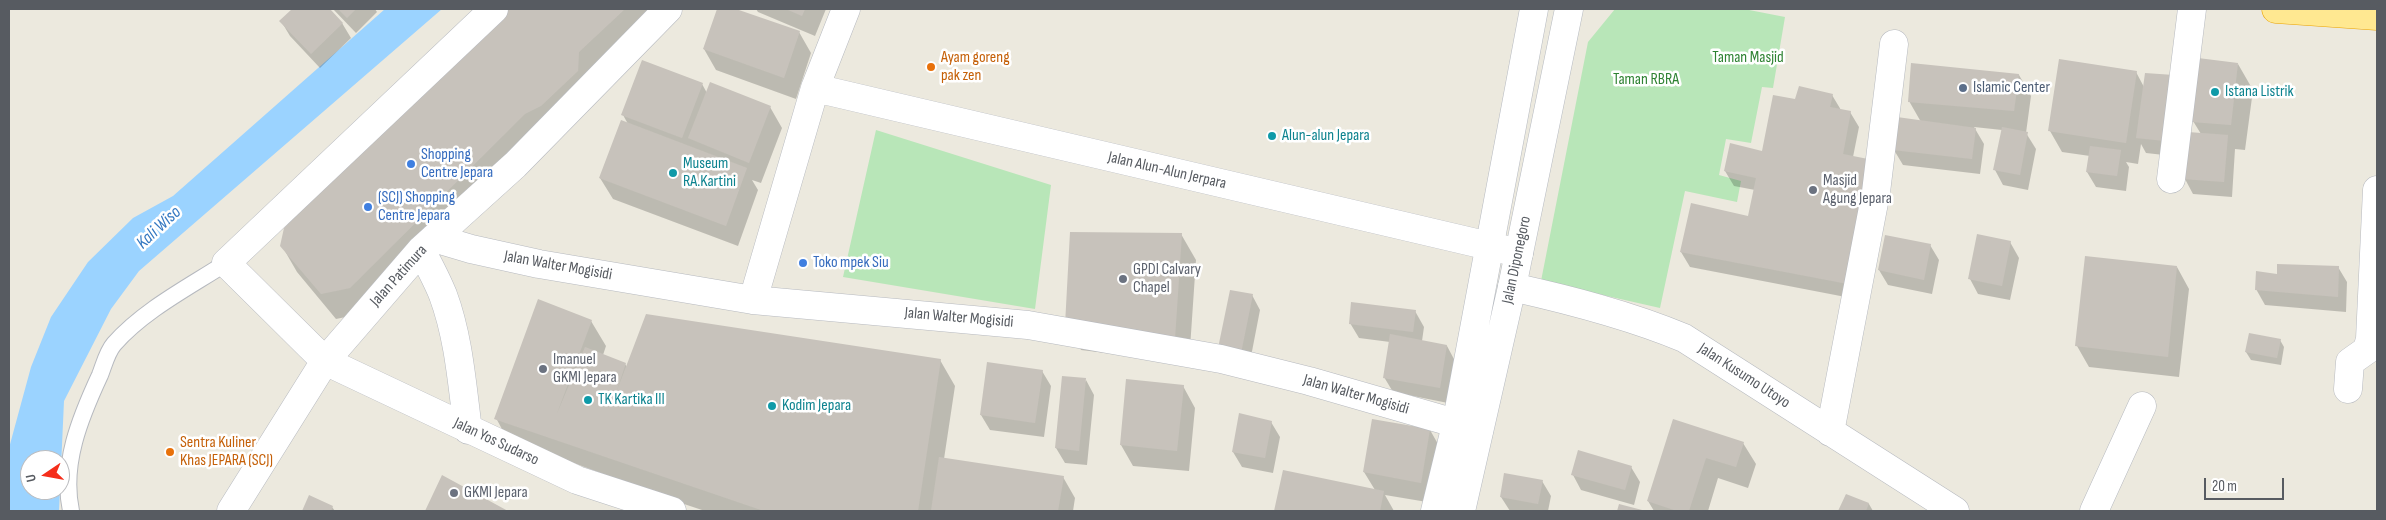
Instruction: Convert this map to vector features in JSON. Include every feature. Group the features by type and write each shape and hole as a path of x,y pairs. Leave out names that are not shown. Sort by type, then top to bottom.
{"highway":[{"path":"2276,9 2377,16"}],"street":[{"path":"226,263 494,9"},
{"name":"Jalan Patimura","path":"231,511 324,361 428,244 515,165 668,9"},
{"path":"753,300 815,88 846,9"},
{"name":"Jalan Diponegoro","path":"1461,511 1467,427 1490,247 1534,9"},
{"name":"Jalan Diponegoro","path":"1434,511 1467,427 1512,286 1569,9"},
{"path":"2171,179 2192,9"},
{"path":"1830,432 1876,192 1894,44"},
{"name":"Jalan Alun-Alun Jerpara","path":"815,88 1519,253"},
{"path":"2348,390 2350,362 2367,350 2370,339 2377,190"},
{"path":"428,244 458,352 468,430"},
{"name":"Jalan Walter Mogisidi","path":"428,244 471,249 539,264 753,300 1028,325 1116,340 1221,359 1310,381 1467,427"},
{"name":"Jalan Yos Sudarso","path":"226,263 324,361 576,480 672,511"},
{"name":"Jalan Kusumo Utoyo","path":"1512,286 1566,299 1659,328 1684,338 1830,432 1923,503 1955,511"},
{"path":"2094,511 2142,406"}],"lane":[{"path":"71,511 68,463 84,409 113,345 141,320 226,263"}],"green space":[{"name":"Taman RBRA","path":"1615,9 1744,9 1785,17 1773,88 1762,87 1751,143 1726,139 1719,175 1741,181 1737,202 1685,191 1660,308 1541,281 1588,42"},
{"path":"876,130 1051,185 1035,309 843,277"}],"water":[{"name":"Kali Wiso","path":"385,9 442,9 139,271 111,309 64,401 62,450 20,450 20,500 60,500 59,511 9,511 9,448 31,367 51,317 88,262 133,218 173,196"}],"building":[{"path":"292,9 330,9 343,23 311,54 279,21"},
{"path":"338,9 356,9 347,18"},
{"name":"Shopping Centre Jepara","path":"497,9 625,9 579,52 578,71 541,106 525,114 350,288 321,294 280,246 284,228"},
{"path":"717,9 736,9 800,31 784,78 703,49"},
{"path":"786,9 805,9 802,16"},
{"name":"Istana Listrik","path":"2198,58 2238,63 2231,125 2192,122"},
{"path":"2059,59 2137,71 2126,143 2048,131"},
{"name":"Museum RA.Kartini","path":"642,60 703,83 682,138 621,115"},
{"name":"Islamic Center","path":"1911,63 2019,74 2014,111 1908,102"},
{"path":"2145,73 2174,75 2165,141 2136,138"},
{"name":"Museum RA.Kartini","path":"710,82 771,106 749,163 688,138"},
{"name":"Masjid Agung Jepara","path":"1799,86 1833,94 1830,107 1851,111 1843,154 1878,161 1848,284 1680,252 1691,203 1748,216 1756,178 1724,171 1730,143 1762,151 1773,95 1795,99"},
{"path":"1897,117 1976,128 1972,159 1893,150"},
{"name":"Museum RA.Kartini","path":"621,120 747,168 726,226 599,178"},
{"path":"2002,127 2028,132 2020,175 1993,170"},
{"path":"2188,132 2228,135 2224,182 2183,179"},
{"path":"2090,146 2121,150 2117,176 2086,172"},
{"name":"GPDI Calvary Chapel","path":"1070,232 1182,233 1175,338 1065,325"},
{"path":"1977,234 2011,241 2002,286 1968,279"},
{"path":"1885,235 1931,244 1924,280 1878,270"},
{"path":"2085,256 2177,266 2168,357 2075,346"},
{"path":"2277,264 2339,266 2338,297 2255,290 2256,271 2277,274"},
{"path":"1230,290 1253,294 1240,358 1217,353"},
{"name":"Kodim Jepara","path":"538,299 592,320 556,416 585,347 626,363 616,393 646,314 941,359 918,511 764,511 494,419"},
{"path":"1351,302 1416,310 1413,332 1349,324"},
{"path":"2249,333 2281,339 2277,358 2245,352"},
{"path":"1390,334 1447,345 1440,388 1383,378"},
{"path":"987,362 1043,370 1035,423 980,415"},
{"path":"1062,376 1086,378 1079,451 1055,448"},
{"path":"1126,379 1184,385 1177,451 1120,445"},
{"path":"1239,413 1272,421 1265,458 1232,452"},
{"path":"1372,419 1430,429 1421,483 1363,472"},
{"path":"1673,419 1744,442 1736,467 1706,458 1689,511 1677,511 1647,501"},
{"path":"1578,450 1632,466 1625,490 1571,475"},
{"path":"939,457 1064,476 1058,511 931,511"},
{"path":"1283,470 1384,491 1380,511 1274,511"},
{"path":"1504,473 1543,480 1538,504 1500,497"},
{"name":"GKMI Jepara","path":"442,475 508,511 425,511"},
{"path":"1846,494 1869,503 1866,511 1838,511"},
{"path":"309,495 333,506 331,511 302,511"},
{"path":"1619,504 1646,511 1617,511"}],"place":[{"name":"Ayam goreng pak zen","path":"931,67"},
{"name":"Islamic Center","path":"1963,88"},
{"name":"Istana Listrik","path":"2215,92"},
{"name":"Alun-alun Jepara","path":"1272,136"},
{"name":"Shopping Centre Jepara","path":"411,164"},
{"name":"Museum RA.Kartini","path":"673,173"},
{"name":"Masjid Agung Jepara","path":"1813,190"},
{"name":"(SCJ) Shopping Centre Jepara","path":"368,207"},
{"name":"Toko mpek Siu","path":"803,263"},
{"name":"GPDI Calvary Chapel","path":"1123,279"},
{"name":"Imanuel GKMI Jepara","path":"543,369"},
{"name":"TK Kartika III","path":"588,400"},
{"name":"Kodim Jepara","path":"772,406"},
{"name":"Sentra Kuliner Khas JEPARA (SCJ)","path":"170,452"},
{"name":"GKMI Jepara","path":"454,493"}],"park label":[{"name":"Taman Masjid","path":"1748,58"}]}
